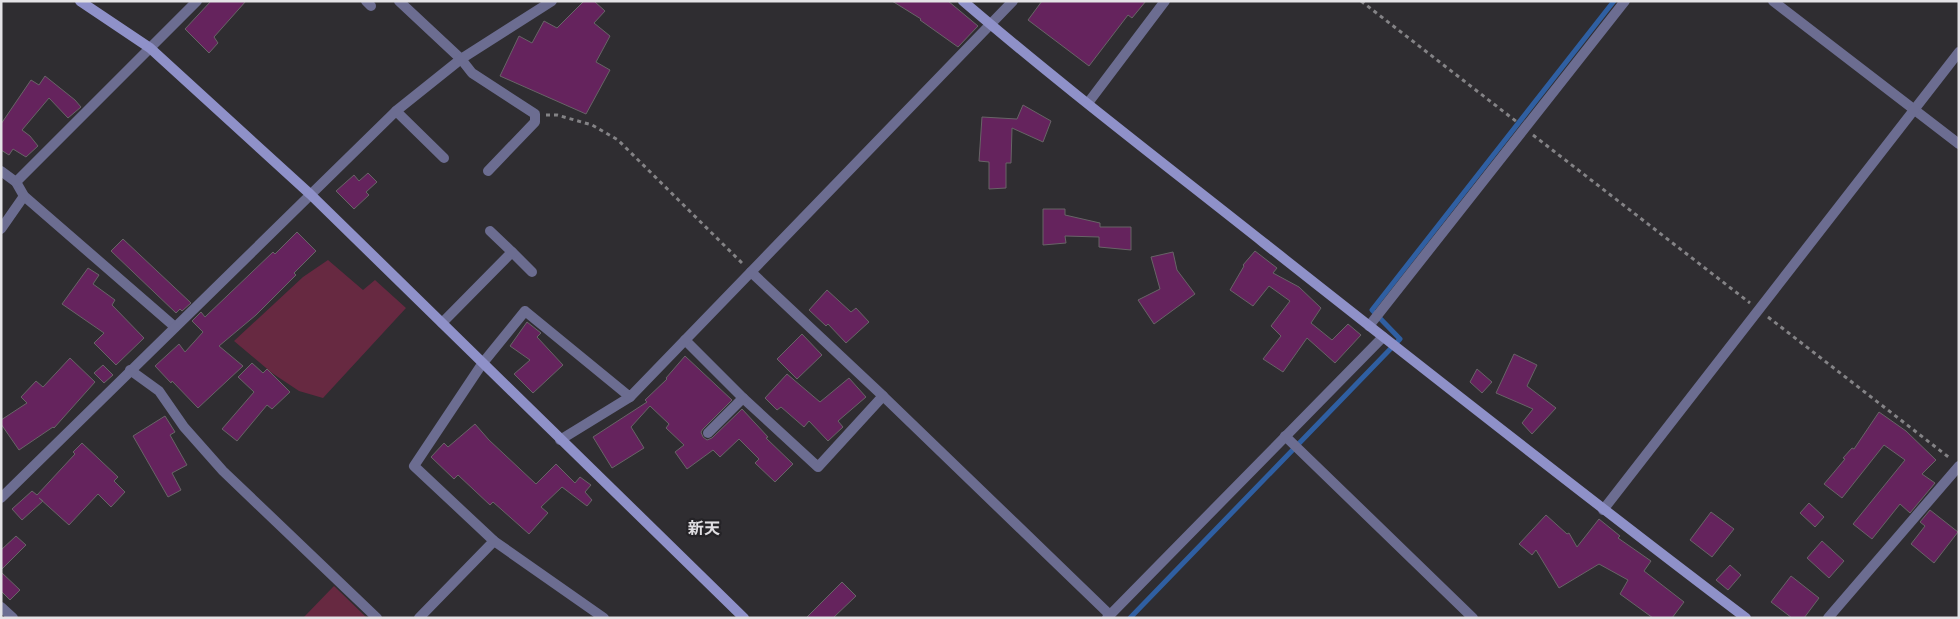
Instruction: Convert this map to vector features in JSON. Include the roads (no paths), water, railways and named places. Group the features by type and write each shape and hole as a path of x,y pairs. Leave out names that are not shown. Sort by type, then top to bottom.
{"street":[{"path":"80,1 150,48 310,194 744,618"},
{"path":"16,182 197,1"},
{"path":"399,1 461,59 472,73 535,114 535,122 488,171"},
{"path":"1,498 396,111 461,59 552,1"},
{"path":"964,1 1088,103 1369,326 1603,510 1746,618"},
{"path":"560,440 630,397 1013,1"},
{"path":"1088,103 1165,1"},
{"path":"1369,326 1625,1"},
{"path":"1773,1 1959,144"},
{"path":"1603,510 1959,52"},
{"path":"396,111 444,158"},
{"path":"1,171 16,182 24,196 175,327"},
{"path":"1,229 24,196"},
{"path":"490,231 532,272"},
{"path":"442,324 512,252"},
{"path":"751,272 883,396 1108,616 1383,337"},
{"path":"604,618 494,541 414,466 482,364 525,310 630,397"},
{"path":"684,340 743,398 818,467 883,396"},
{"path":"130,370 158,391 184,427 223,471 376,618"},
{"path":"708,433 743,398"},
{"path":"1285,436 1473,618"},
{"path":"1828,618 1955,463"},
{"path":"419,618 494,541"},
{"path":"1,607 13,618"}],"waterway":[{"path":"1130,618 1400,339 1372,310 1614,1"}],"district":[{"name":"新天","path":"704,528"}]}
